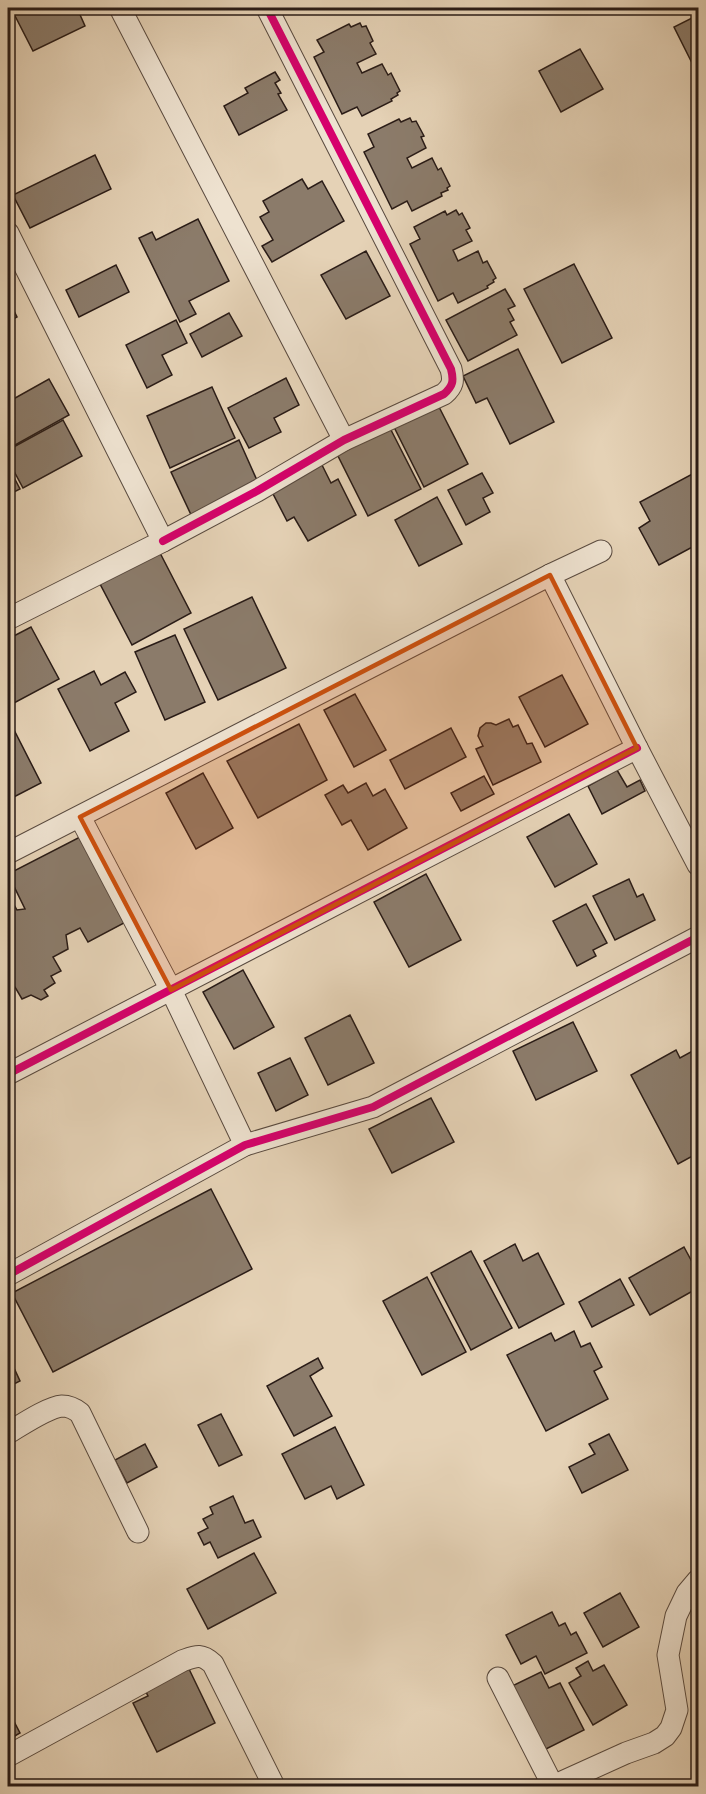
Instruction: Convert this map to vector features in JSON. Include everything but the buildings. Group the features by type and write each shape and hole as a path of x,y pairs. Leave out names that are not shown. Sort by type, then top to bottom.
{"street":[{"path":"120,8 344,440"},
{"path":"8,619 257,491 344,440 444,394 451,388 453,380 451,369 275,10"},
{"path":"8,233 163,541"},
{"path":"8,853 601,551"},
{"path":"550,575 699,865"},
{"path":"8,1074 637,748"},
{"path":"80,817 171,990 245,1145"},
{"path":"8,1275 245,1145 373,1107 699,937"},
{"path":"8,1433 52,1408 63,1406 80,1413 138,1532"},
{"path":"498,1678 553,1786 616,1757 654,1743 665,1736 671,1728 677,1710 668,1655 676,1616 687,1593 699,1580"},
{"path":"8,1756 182,1661 196,1656 206,1658 213,1664 274,1786"}],"highlighted area":[{"path":"550,575 637,748 171,990 80,817"}],"cycle path":[{"path":"163,541 257,491 344,440 444,394 452,383 451,369 267,8"},
{"path":"8,1074 637,748"},
{"path":"8,1275 245,1145 373,1107 698,937"}]}
